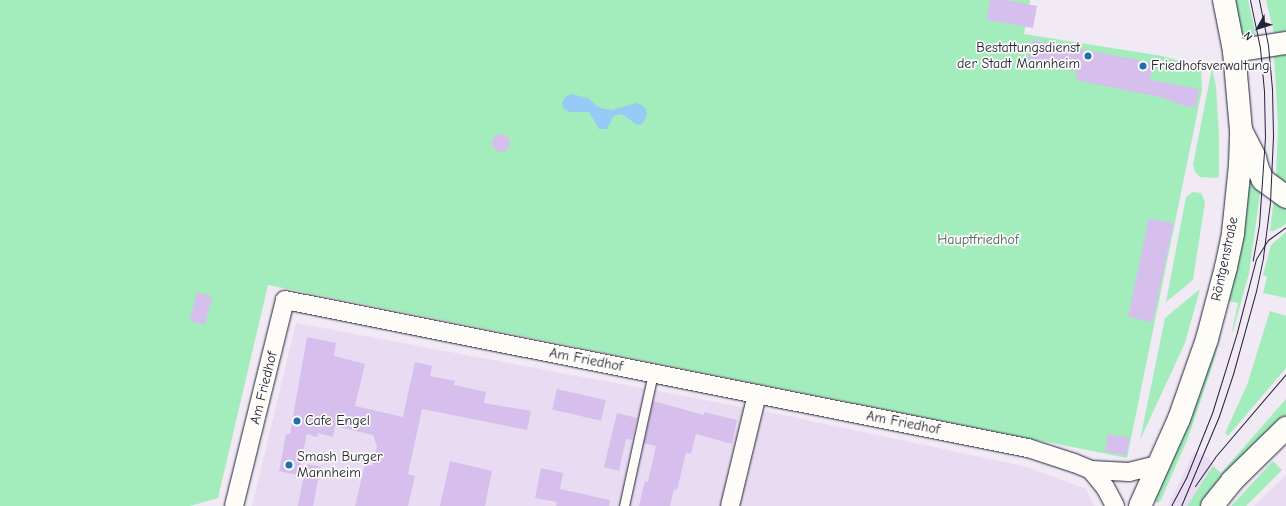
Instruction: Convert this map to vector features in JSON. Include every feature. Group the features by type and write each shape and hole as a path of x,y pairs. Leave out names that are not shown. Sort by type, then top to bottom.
{"main road":[{"name":"Röntgenstraße","path":"1140,506 1179,419 1204,346 1226,267 1237,200 1241,130 1234,51 1224,0"},
{"path":"1234,51 1286,42"},
{"path":"1241,130 1255,158 1263,180 1286,197"},
{"path":"1212,506 1232,481 1286,428"}],"street":[{"name":"Am Friedhof","path":"234,506 285,300 1028,448 1091,470 1129,472 1158,465"},
{"path":"730,506 757,394"},
{"name":"Am Friedhof","path":"1091,470 1105,487 1115,506"}],"lane":[{"path":"624,506 653,373"}],"shaded area":[{"path":"296,323 769,412 1027,467 1086,489 1094,506 252,506"},
{"path":"1194,452 1207,457 1214,465 1187,506 1168,506"},
{"path":"1286,475 1286,506 1254,506"}],"green space":[{"name":"Hauptfriedhof","path":"0,0 1030,0 1024,34 1162,56 1201,67 1202,90 1127,458 268,285 218,498 190,506 0,506"},
{"path":"1235,0 1248,0 1256,35 1241,35"},
{"path":"1266,0 1286,0 1286,31 1274,33"},
{"path":"1286,53 1286,188 1276,180 1278,124 1274,55"},
{"path":"1212,68 1216,86 1219,137 1219,177 1216,178 1200,177 1195,172 1193,165"},
{"path":"1249,176 1261,187 1249,273 1233,331 1238,303 1228,301 1214,361 1188,438 1161,500 1158,503 1154,501"},
{"path":"1193,192 1201,193 1205,202 1193,280 1166,302 1186,197"},
{"path":"1274,198 1286,204 1286,224 1274,231 1270,231"},
{"path":"1286,232 1286,298 1263,293 1267,277 1263,275 1271,245"},
{"path":"1200,289 1185,343 1140,440 1165,318"},
{"path":"1270,311 1286,316 1286,368 1228,436 1225,433 1247,385"},
{"path":"1286,399 1286,415 1278,424 1210,493 1200,506 1187,506 1213,466 1221,473"},
{"path":"1273,461 1282,470 1246,506 1231,506"}],"water":[{"path":"571,94 588,98 597,106 604,109 612,110 636,103 642,105 646,109 647,115 642,124 637,125 622,114 617,115 613,117 607,129 599,129 589,112 569,112 564,109 562,103 565,97"}],"building":[{"path":"990,0 1005,0 1037,6 1033,28 987,20"},
{"path":"1032,40 1154,63 1150,80 1199,89 1196,108 1174,103 1175,102 1160,97 1076,80 1077,72 1028,62"},
{"path":"501,134 507,137 510,143 507,149 501,152 495,149 492,143 495,137"},
{"path":"1149,218 1173,223 1152,322 1128,317"},
{"path":"197,292 212,296 205,325 189,321"},
{"path":"307,337 336,343 334,356 365,364 355,406 403,417 415,362 432,366 430,376 455,381 454,385 486,392 484,403 531,411 527,430 422,409 408,474 415,476 408,506 355,506 365,464 372,466 377,446 373,435 335,426 333,437 318,433 317,437 307,434 298,475 279,471 286,434 290,434"},
{"path":"557,389 606,400 601,421 552,409"},
{"path":"653,401 704,415 704,412 737,420 732,444 696,434 691,454 686,453 677,490 674,489 670,506 639,506 645,481 648,482 656,446 644,443"},
{"path":"617,413 637,418 632,440 626,439 619,471 604,467"},
{"path":"1108,434 1130,438 1127,456 1105,452"},
{"path":"450,461 492,471 485,506 440,506"},
{"path":"306,464 321,467 313,506 298,506"},
{"path":"541,468 563,473 560,489 610,500 609,506 556,506 557,502 535,498"}],"tram line":[{"path":"1250,0 1260,48 1264,91 1265,137 1259,225 1253,260"},
{"path":"1181,506 1219,416 1233,374 1256,291 1263,257 1270,202 1273,136 1272,89 1268,45 1259,0"},
{"path":"1171,506 1186,478 1212,413 1237,332 1256,259 1268,240 1286,227"},
{"path":"1195,486 1215,457 1286,374"}],"place":[{"name":"Bestattungsdienst der Stadt Mannheim","path":"1088,56"},
{"name":"Friedhofsverwaltung","path":"1143,66"},
{"name":"Cafe Engel","path":"297,421"},
{"name":"Smash Burger Mannheim","path":"289,465"}]}
